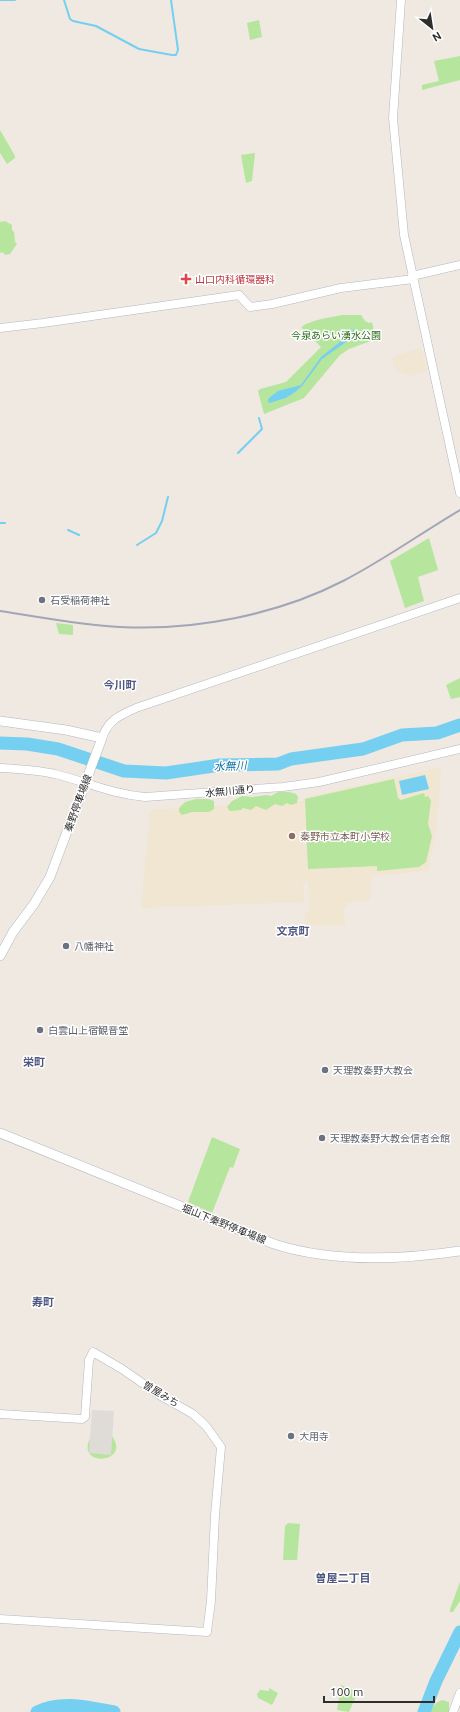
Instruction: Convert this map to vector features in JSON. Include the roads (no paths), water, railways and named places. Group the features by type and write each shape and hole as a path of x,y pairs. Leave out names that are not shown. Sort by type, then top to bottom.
{"main road":[{"path":"0,721 66,730 101,740"},
{"name":"秦野停車場線","path":"0,956 13,932 46,886 63,845 101,740"},
{"name":"堀山下秦野停車場線","path":"0,1133 274,1244 295,1251 361,1258 429,1255 460,1251"}],"street":[{"path":"401,0 393,118 404,235 460,492"},
{"path":"0,328 239,295 250,307 272,304 341,288 413,278 460,265"},
{"path":"101,740 105,729 112,720 136,708 460,598"},
{"name":"水無川通り","path":"0,768 44,772 86,781 106,791 145,797 283,787 319,782 351,776 460,749"},
{"name":"曽屋みち","path":"0,1414 82,1419 85,1417 89,1360 92,1352 122,1369 161,1396 193,1414 206,1426 221,1447 215,1515 211,1602 207,1632 0,1619"},
{"path":"453,1712 460,1693"}],"water":[{"path":"346,329 353,331 353,329 356,332 349,340 322,359 302,386 286,398 269,403 269,398 278,391 301,385 321,357 340,342 342,334"},
{"path":"425,775 429,789 402,795 399,781"}],"waterway":[{"path":"0,0 15,0"},
{"path":"64,0 70,19 73,21 96,26 139,49 176,55 178,50 171,0"},
{"path":"238,453 262,429 259,418"},
{"path":"137,545 156,533 162,521 168,497"},
{"path":"0,523 5,523"},
{"path":"68,530 79,535"},
{"name":"水無川","path":"0,743 27,744 58,749 124,771 166,773 220,765 278,764 291,759 363,749 402,735 437,733 460,725"},
{"path":"424,1712 436,1681 460,1632"},
{"path":"37,1712 46,1708 65,1705 114,1712"}],"railway":[{"path":"0,611 75,623 148,628 206,623 263,612 318,593 343,581 460,510"}],"place":[{"name":"山口内科循環器科","path":"186,279"},
{"name":"石受稲荷神社","path":"42,600"},
{"name":"秦野市立本町小学校","path":"292,836"},
{"name":"八幡神社","path":"66,946"},
{"name":"白雲山上宿観音堂","path":"40,1030"},
{"name":"天理教秦野大教会","path":"325,1070"},
{"name":"天理教秦野大教会信者会館","path":"322,1138"},
{"name":"大用寺","path":"291,1436"}],"district":[{"name":"今川町","path":"120,685"},
{"name":"文京町","path":"293,931"},
{"name":"栄町","path":"34,1062"},
{"name":"寿町","path":"43,1302"},
{"name":"曽屋二丁目","path":"343,1578"}],"park label":[{"name":"今泉あらい湧水公園","path":"336,335"}]}
